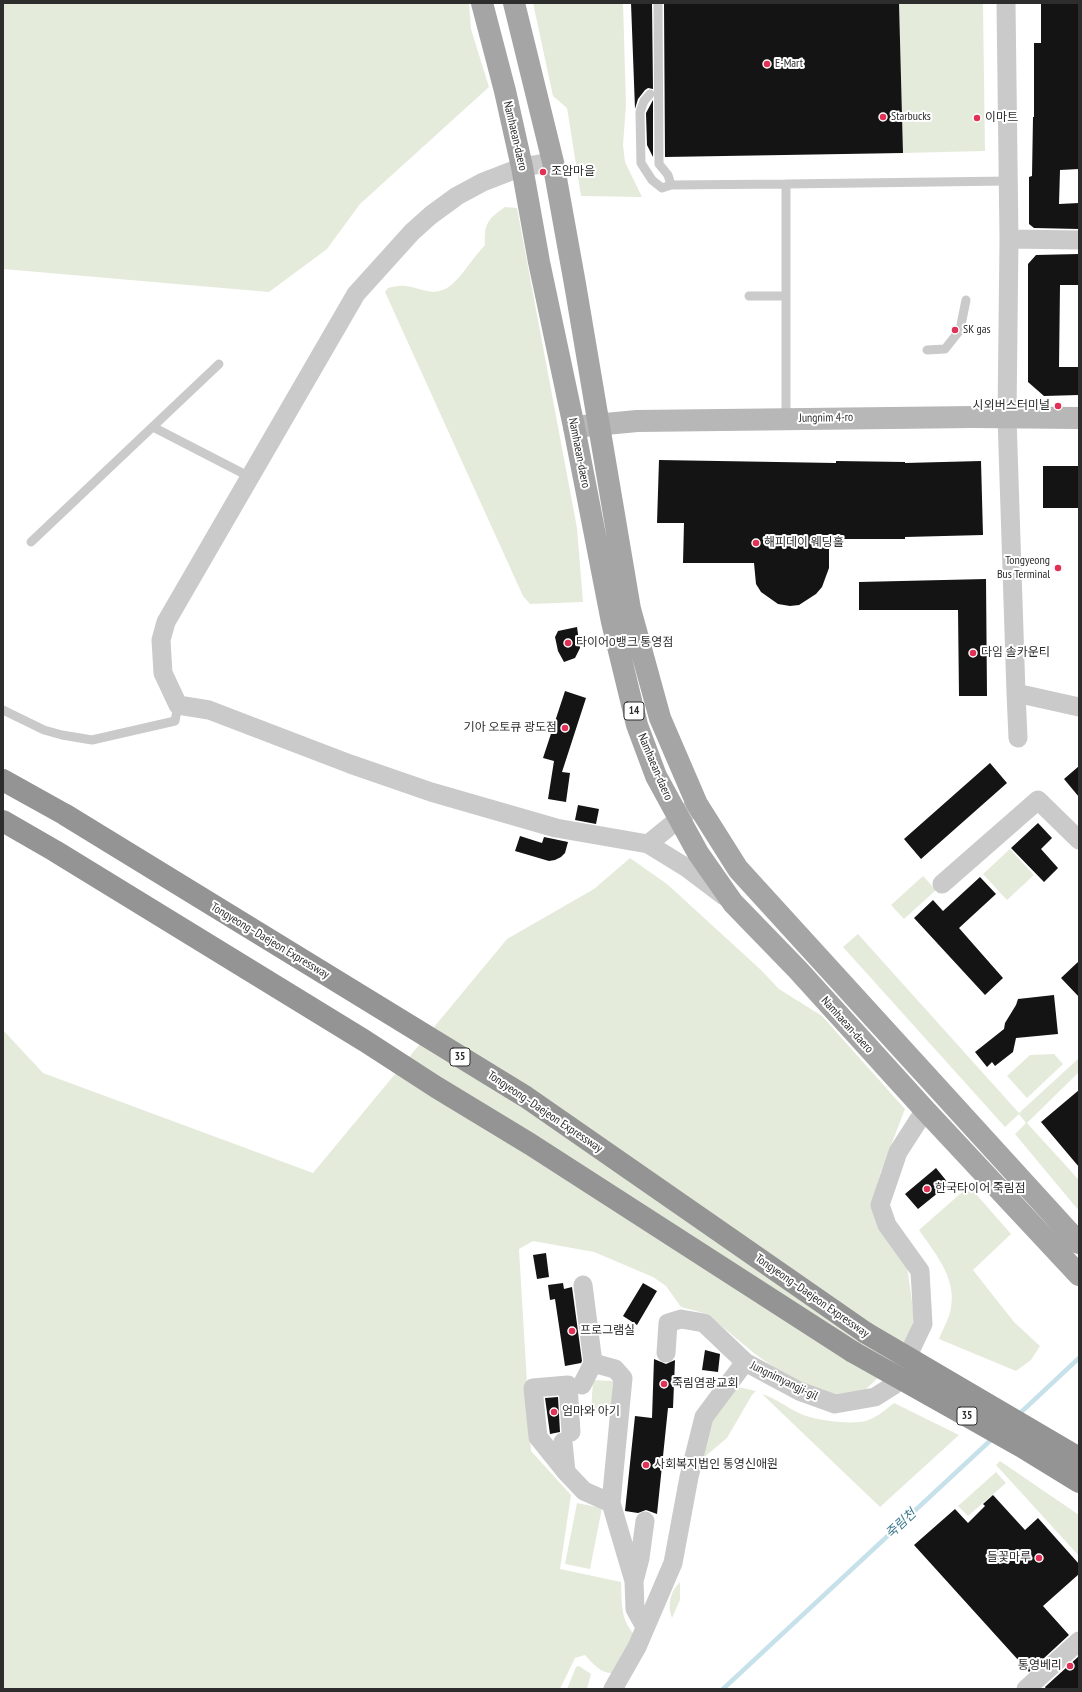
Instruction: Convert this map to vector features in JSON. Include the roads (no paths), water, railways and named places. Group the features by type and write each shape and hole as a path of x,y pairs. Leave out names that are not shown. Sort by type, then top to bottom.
{"highway":[{"name":"Tongyeong–Daejeon Expressway","path":"3,780 42,802 526,1097 866,1333 1079,1458"},
{"name":"Tongyeong–Daejeon Expressway","path":"3,821 129,896 530,1144 853,1352 1022,1447 1079,1482"}],"main road":[{"name":"Namhaean-daero","path":"482,3 505,91 522,167 539,262 574,426 612,622 637,725 656,776 698,853 733,903 798,970 925,1110 1079,1275"},
{"name":"Namhaean-daero","path":"514,3 553,162 630,609 660,718 697,804 738,869 1079,1244"}],"street":[{"path":"1006,3 1009,239 1007,418 1018,738"},
{"path":"553,162 522,167 470,188 431,215 396,249 356,294 166,622 161,640 163,673 178,706 209,710 350,764 431,792 556,828 648,844 687,868 733,903"},
{"path":"1009,239 1079,240"},
{"name":"Jungnim 4-ro","path":"574,426 636,421 1079,418"},
{"path":"1016,693 1079,707"},
{"path":"942,884 1038,800 1079,840"},
{"path":"648,844 697,804"},
{"name":"Jungnimyangji-gil","path":"613,1689 637,1647 673,1563 689,1478 704,1417 746,1362 799,1391 835,1404 875,1397 894,1385 923,1324 920,1271 887,1225 880,1204 898,1152 925,1110"},
{"path":"582,1385 593,1363 583,1285"},
{"path":"666,1353 668,1323 681,1319 704,1323 746,1362"},
{"path":"593,1363 615,1369 623,1378 611,1503 634,1581"},
{"path":"566,1472 568,1385 533,1388 538,1437 566,1472 584,1491 611,1503"},
{"path":"645,1521 640,1558 634,1581 634,1608 646,1627"},
{"path":"1026,1689 1079,1641"}],"lane":[{"path":"658,3 659,164 668,175 671,185"},
{"path":"650,94 644,101 640,112 641,163 652,180 662,188 671,185 1008,181"},
{"path":"786,184 786,419"},
{"path":"750,296 786,296"},
{"path":"927,350 944,349 960,330 966,300"},
{"path":"32,542 219,364"},
{"path":"153,427 250,477"},
{"path":"3,710 44,730 62,735 92,740 175,720 178,706"}],"waterway":[{"name":"죽림천","path":"1017,1416 1079,1358"},
{"name":"죽림천","path":"723,1689 993,1438"}],"place":[{"name":"E-Mart","path":"767,64"},
{"name":"Starbucks","path":"883,117"},
{"name":"이마트","path":"977,118"},
{"name":"조암마을","path":"543,172"},
{"name":"SK gas","path":"955,330"},
{"name":"시외버스터미널","path":"1058,406"},
{"name":"해피데이 웨딩홀","path":"756,543"},
{"name":"Tongyeong Bus Terminal","path":"1058,568"},
{"name":"타이어O뱅크 통영점","path":"568,643"},
{"name":"다임 솔카운티","path":"973,653"},
{"name":"기아 오토큐 광도점","path":"565,728"},
{"name":"한국타이어 죽림점","path":"927,1189"},
{"name":"프로그램실","path":"572,1331"},
{"name":"죽림염광교회","path":"664,1384"},
{"name":"엄마와 아기","path":"554,1412"},
{"name":"사회복지법인 통영신애원","path":"646,1465"},
{"name":"들꽃마루","path":"1039,1558"},
{"name":"통영베리","path":"1070,1666"}]}
